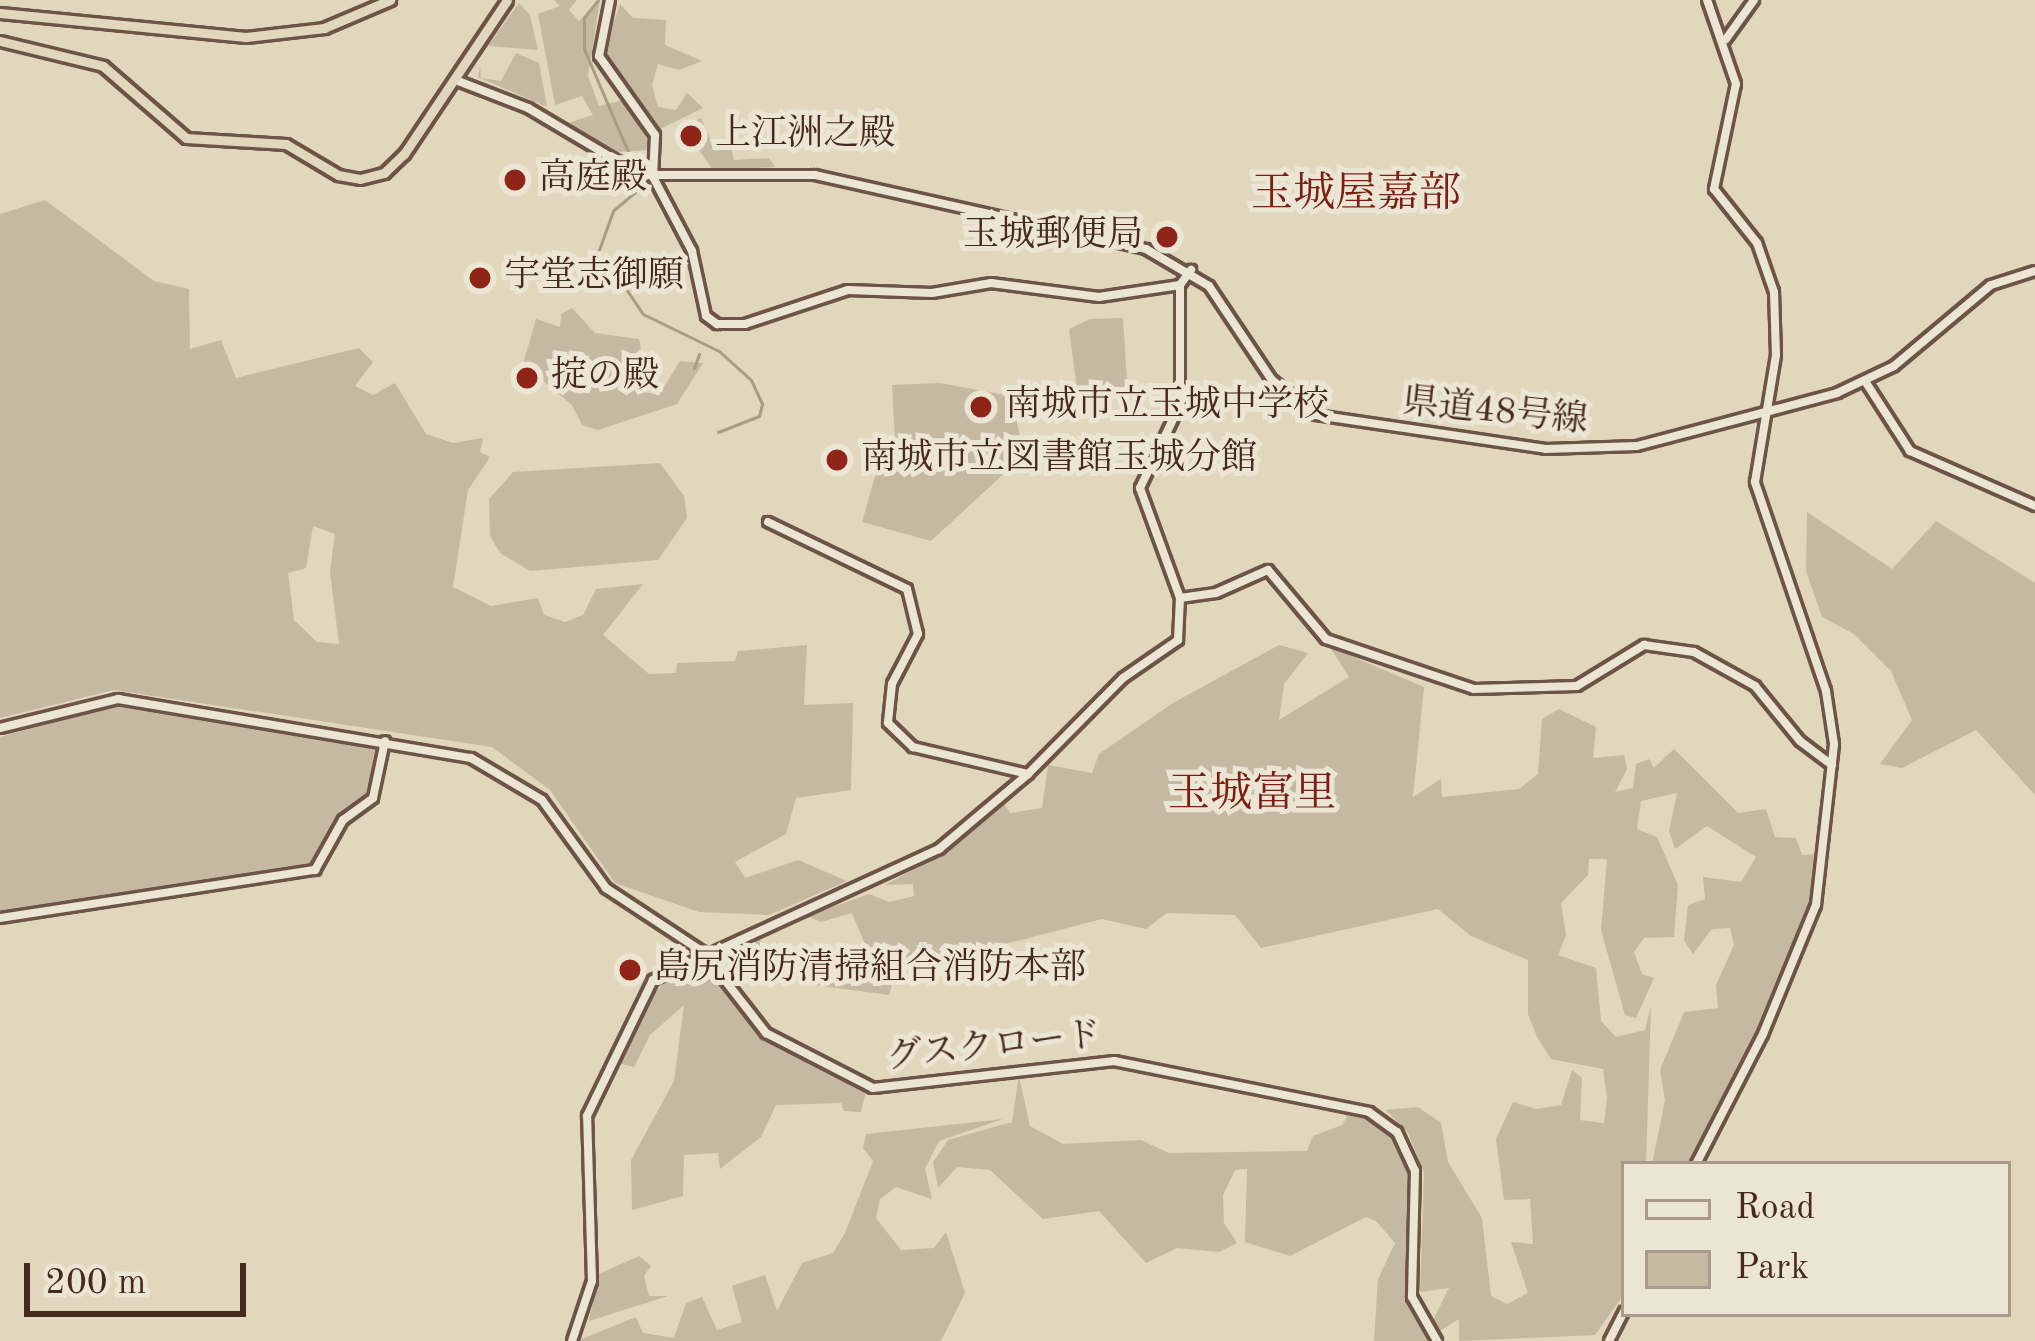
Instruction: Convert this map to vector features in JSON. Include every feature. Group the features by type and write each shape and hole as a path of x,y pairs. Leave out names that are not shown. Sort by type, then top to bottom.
{"highway":[{"path":"0,13 181,32 309,32 390,0"},
{"path":"0,41 103,66 186,138 286,144 349,178 372,177 395,164 458,81 507,0"}],"street":[{"path":"610,0 598,56 655,135 653,177 692,251 706,316 717,324 745,324 848,290 932,292 991,284 1083,297 1180,285"},
{"path":"1698,1161 1763,1034 1816,905 1834,766 1826,691 1755,482 1778,335 1772,278 1757,242 1716,196 1712,180 1733,105 1726,39 1707,0"},
{"path":"1726,39 1754,0"},
{"name":"県道48号線","path":"458,81 528,108 605,157 653,177 837,179 1146,249 1191,270 1224,302 1286,396 1338,422 1598,451 1765,412 1865,381 1991,285 2035,271"},
{"path":"572,1341 592,1281 586,1116 641,995 667,968 939,850 1028,774 1121,679 1171,649 1184,626 1180,598 1140,488 1180,405 1180,285 1191,270"},
{"path":"1865,381 1910,451 2035,506"},
{"path":"768,522 908,589 918,634 892,684 888,723 913,747 1028,774"},
{"path":"1180,598 1216,593 1268,570 1326,639 1474,689 1577,686 1645,645 1694,652 1755,686 1800,741 1834,766"},
{"name":"グスクロード","path":"0,728 118,699 460,753 526,788 551,809 607,888 703,952 780,1045 873,1088 1114,1061 1369,1112 1397,1132 1412,1158 1412,1298 1437,1341"},
{"path":"0,918 315,870 343,820 373,798 385,741"}],"green space":[{"path":"554,0 577,0 569,10 579,21 600,0 588,76 599,106 623,100 635,113 651,150 615,152 578,131 568,123 593,115 582,96 555,105 538,14 560,6"},
{"path":"519,3 530,15 538,50 488,46"},
{"path":"620,4 633,18 666,20 665,45 702,61 679,70 658,64 652,85 658,107 676,110 687,93 703,108 660,129 615,75 604,51"},
{"path":"516,53 539,63 547,107 478,77 480,66 481,78 501,81"},
{"path":"701,118 716,151 730,145 734,160 769,158 775,167 713,170 683,127"},
{"path":"45,200 154,281 189,289 190,349 221,340 236,378 359,348 373,362 355,386 373,395 395,383 426,434 453,443 483,438 480,452 490,457 468,490 453,587 491,606 538,598 544,615 565,622 583,615 596,589 643,584 603,635 649,674 676,673 677,663 735,661 738,651 807,645 804,705 853,703 851,790 796,798 786,834 735,862 745,878 798,860 847,881 769,915 699,912 615,883 550,790 492,747 114,690 0,718 0,214","holes":["313,526 335,534 330,572 339,644 317,642 294,620 288,573 306,568"]},
{"path":"572,308 595,333 639,339 642,353 632,356 644,392 659,395 680,361 703,363 677,404 598,430 582,425 572,405 523,364 536,319 560,327 561,314"},
{"path":"1123,318 1128,396 1078,397 1069,329 1090,319"},
{"path":"940,383 1011,396 1027,466 1010,468 931,541 862,522 882,451 895,439 892,385"},
{"path":"660,463 684,496 687,518 658,560 530,571 500,553 490,536 489,499 513,472"},
{"path":"1807,512 1892,569 1936,521 2035,583 2035,795 1976,730 1902,768 1880,764 1912,720 1891,671 1854,634 1822,617 1806,571"},
{"path":"1279,645 1308,653 1284,684 1279,720 1349,677 1330,647 1424,687 1413,797 1441,779 1442,797 1519,789 1538,774 1542,719 1559,709 1596,727 1593,758 1624,755 1627,769 1615,792 1633,788 1636,764 1649,759 1654,768 1674,749 1738,813 1766,809 1775,837 1796,838 1802,855 1817,854 1816,883 1760,1028 1692,1161 1653,1161 1665,1100 1660,1070 1684,1012 1718,1008 1716,985 1734,945 1730,928 1712,929 1693,954 1684,941 1688,905 1705,899 1703,877 1741,882 1756,857 1707,826 1675,849 1669,831 1677,793 1641,801 1637,829 1657,837 1678,885 1674,937 1644,938 1634,952 1642,974 1654,978 1636,1018 1625,1015 1601,930 1607,859 1589,859 1588,875 1561,903 1566,935 1558,955 1596,968 1601,1021 1616,1037 1645,1030 1651,1006 1646,1161 1621,1161 1621,1298 1595,1335 1459,1341 1459,1319 1440,1331 1432,1322 1449,1288 1420,1292 1424,1172 1408,1133 1386,1110 1418,1107 1441,1123 1448,1162 1482,1218 1491,1296 1507,1304 1528,1293 1511,1242 1533,1244 1530,1199 1504,1200 1496,1139 1513,1102 1536,1109 1561,1105 1572,1070 1582,1078 1580,1120 1604,1123 1607,1097 1603,1069 1551,1059 1537,1037 1528,1014 1528,960 1471,936 1438,909 1261,948 1235,915 1167,913 1146,929 1102,919 896,972 889,995 799,983 797,970 753,954 725,961 725,952 758,939 782,954 852,957 867,949 852,913 821,922 807,916 869,894 889,902 914,896 913,884 885,885 935,858 1003,802 1010,813 1042,808 1048,765 1092,773 1099,754 1173,703"},
{"path":"115,706 381,746 371,796 348,809 315,867 0,912 0,737"},
{"path":"702,961 754,1029 866,1091 861,1112 844,1111 841,1103 776,1105 761,1137 720,1169 718,1153 684,1155 683,1196 632,1210 631,1160 674,1081 684,1005 650,1035 634,1067 618,1063 653,996 670,975"},
{"path":"1019,1076 1030,1126 1063,1144 1141,1140 1169,1153 1307,1151 1313,1136 1342,1125 1347,1117 1339,1110 1377,1121 1395,1137 1411,1177 1405,1277 1427,1341 1374,1341 1378,1279 1395,1243 1376,1221 1366,1217 1290,1256 1245,1242 1247,1169 1235,1170 1223,1195 1224,1223 1237,1243 1219,1252 1177,1248 1146,1263 1099,1211 1043,1219 990,1170 957,1167 938,1188 933,1162 948,1140 1012,1122"},
{"path":"1003,1119 939,1141 925,1169 932,1199 896,1187 880,1199 876,1218 901,1250 934,1248 946,1232 965,1293 941,1341 577,1341 636,1317 643,1333 674,1338 686,1303 702,1297 717,1330 742,1322 732,1286 765,1275 777,1311 802,1263 833,1253 845,1233 873,1161 863,1148 866,1134"},
{"path":"639,1256 651,1266 644,1276 649,1296 668,1296 589,1321 599,1274"}],"waterway":[{"path":"598,0 584,17 584,49 632,161"},
{"path":"640,188 613,211 595,261 603,279 622,283 643,314 719,351 751,380 762,404 759,416 718,432"},
{"path":"694,368 699,354"}],"place":[{"name":"上江洲之殿","path":"691,136"},
{"name":"高庭殿","path":"515,180"},
{"name":"玉城郵便局","path":"1167,237"},
{"name":"宇堂志御願","path":"480,278"},
{"name":"掟の殿","path":"527,378"},
{"name":"南城市立玉城中学校","path":"981,407"},
{"name":"南城市立図書館玉城分館","path":"837,460"},
{"name":"島尻消防清掃組合消防本部","path":"630,970"}],"district":[{"name":"玉城屋嘉部","path":"1356,195"},
{"name":"玉城富里","path":"1252,795"}]}
